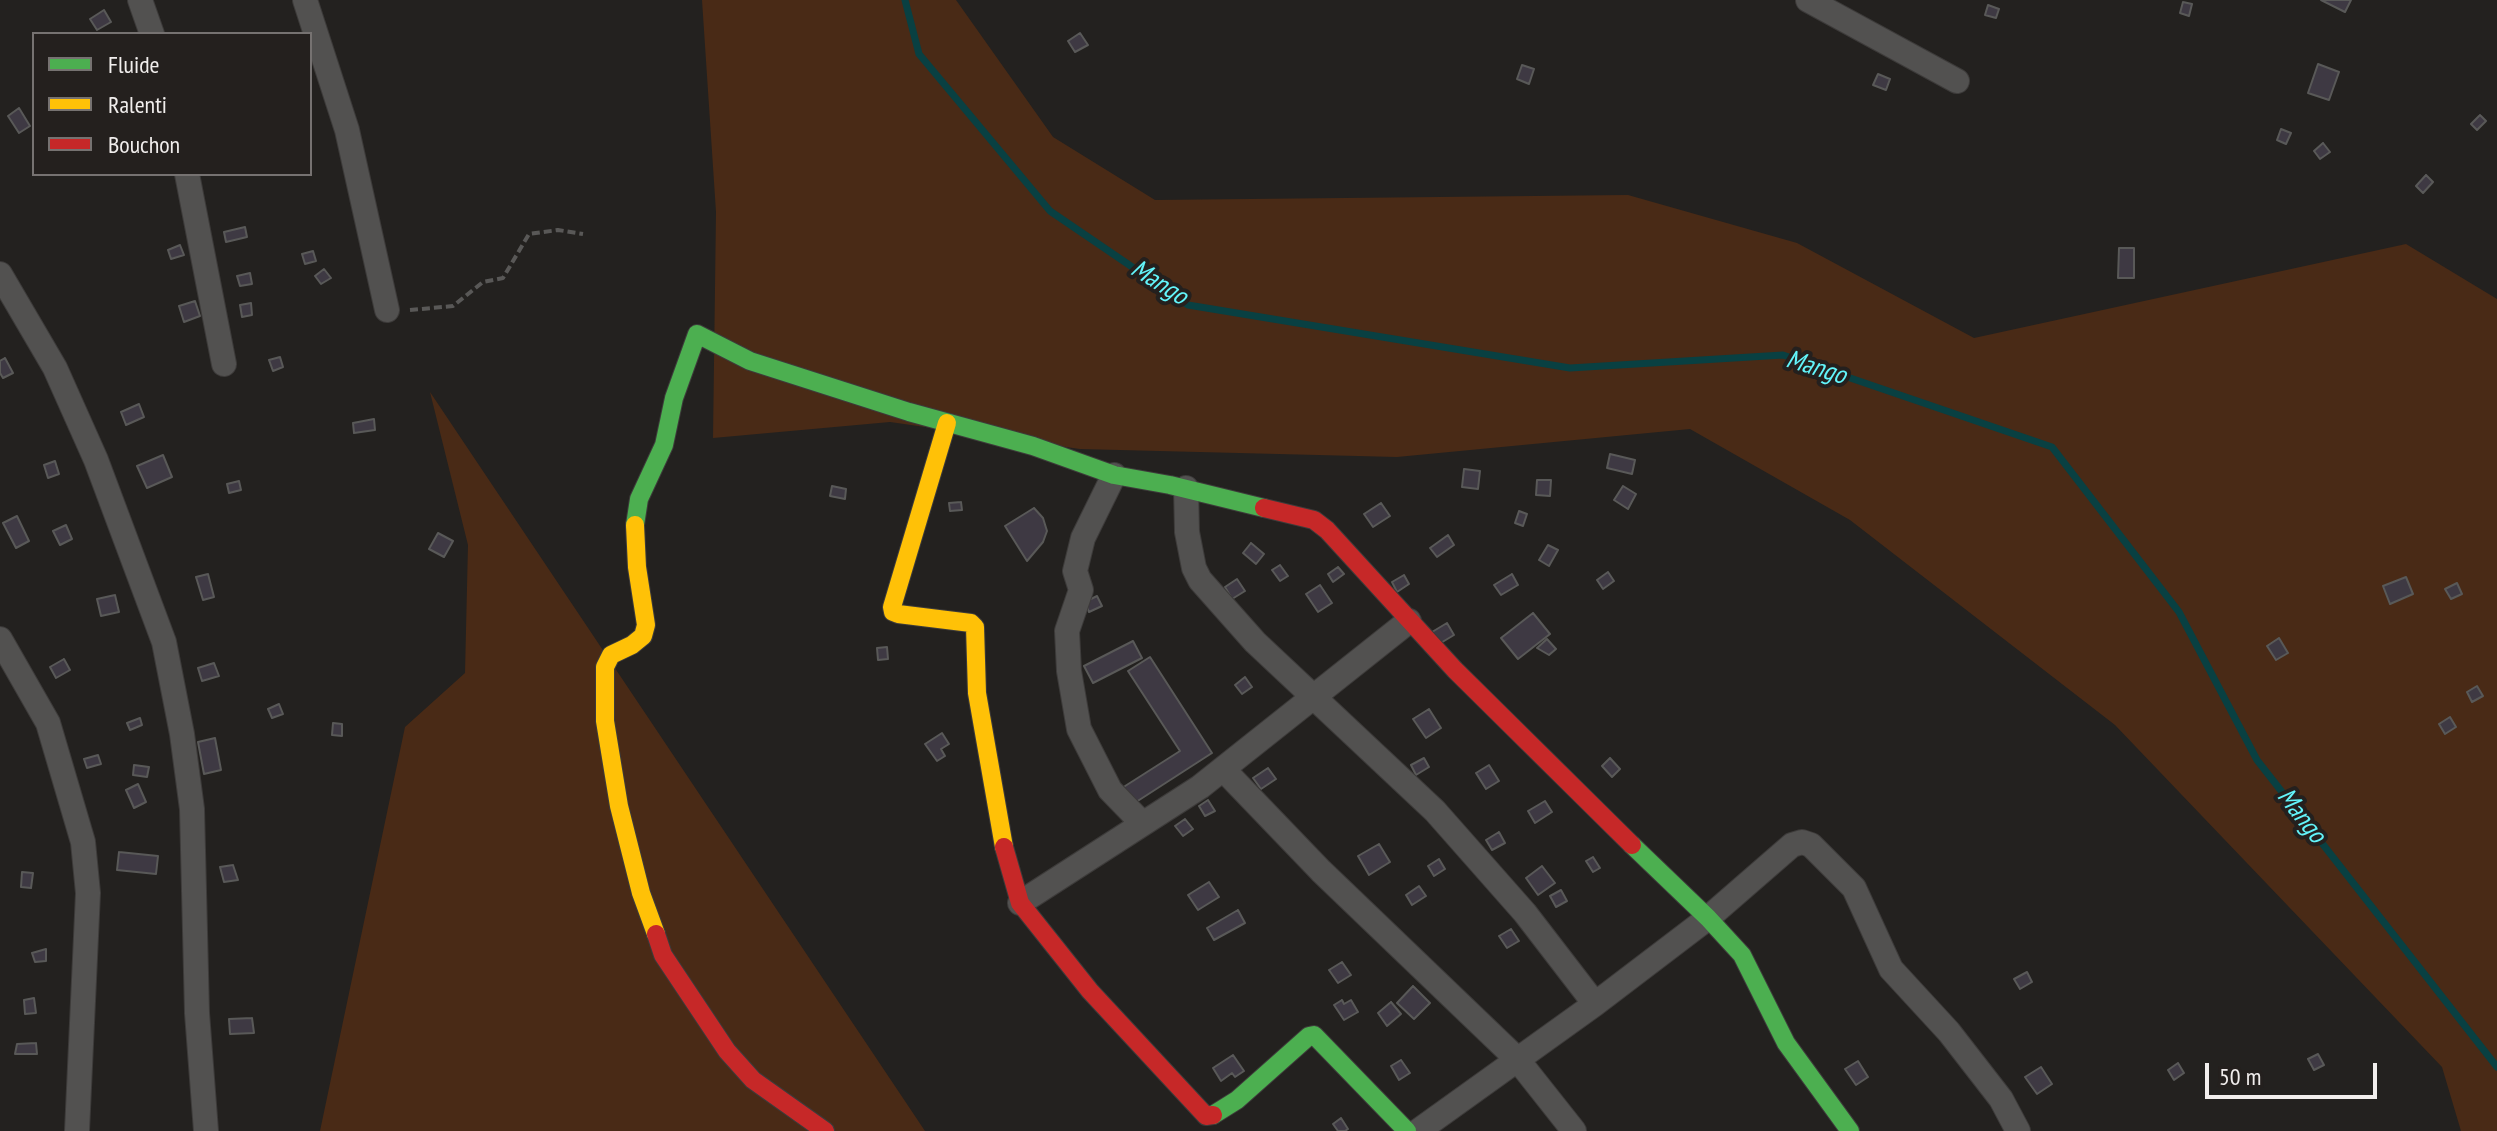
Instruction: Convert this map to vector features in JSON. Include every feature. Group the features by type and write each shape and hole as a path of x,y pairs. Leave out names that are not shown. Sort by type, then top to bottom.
{"street":[{"path":"140,0 151,32"},
{"path":"305,0 347,130 387,310"},
{"path":"1808,0 1957,81"},
{"path":"187,176 224,364"},
{"path":"0,274 55,368 90,446 135,558 164,642 182,734 192,809 197,1013 206,1131"},
{"path":"825,1131 753,1080 727,1051 663,955 641,893 619,806 605,721 605,667 611,655 643,636 646,614 637,567 635,521 639,499 664,445 674,398 697,334 750,361 947,423 1033,446 1114,475 1186,488 1314,520 1327,530 1409,621 1574,790 1708,918 1742,955 1786,1043 1850,1131"},
{"path":"947,423 892,607 893,612 898,614 971,623 975,627 977,693 986,753 1008,867 1020,903 1090,991 1206,1116 1215,1115 1237,1100 1309,1036 1314,1035 1407,1131"},
{"path":"1114,475 1083,538 1075,571 1081,590 1067,631 1069,671 1079,729 1110,790 1142,823"},
{"path":"1186,488 1187,532 1194,568 1200,580 1255,642 1372,749 1474,852 1595,1004"},
{"path":"1020,903 1200,787 1409,621"},
{"path":"0,639 48,723 83,842 88,893 77,1131"},
{"path":"1223,769 1299,849 1517,1059 1574,1131"},
{"path":"1418,1131 1595,1004 1708,918 1792,845 1802,842 1811,845 1854,888 1891,969 1957,1043 2001,1099 2018,1131"}],"path":[{"path":"387,310 437,310 453,306 483,282 503,278 529,234 558,230 583,234"}],"shaded area":[{"path":"702,0 956,0 1053,137 1155,200 1628,195 1797,243 1974,338 2406,244 2497,299 2497,1131 2461,1131 2442,1067 2115,725 1850,520 1690,429 1397,457 1080,449 890,422 713,438 716,212"},
{"path":"430,392 925,1131 320,1131 405,727 465,673 468,545"}],"building":[{"path":"2321,0 2351,0 2345,12"},
{"path":"2183,2 2192,4 2189,16 2180,13"},
{"path":"1988,5 1999,9 1996,18 1985,15"},
{"path":"104,10 111,22 97,30 90,19"},
{"path":"1080,33 1088,45 1075,52 1068,41"},
{"path":"2318,64 2339,72 2329,100 2308,93"},
{"path":"1522,65 1534,69 1529,84 1517,79"},
{"path":"1878,74 1890,79 1886,90 1873,85"},
{"path":"19,108 30,126 19,133 8,116"},
{"path":"2480,115 2486,121 2477,130 2471,124"},
{"path":"2281,129 2291,133 2286,144 2277,140"},
{"path":"2323,143 2330,152 2320,159 2314,151"},
{"path":"2426,175 2433,182 2423,193 2416,186"},
{"path":"245,227 247,237 226,242 224,232"},
{"path":"180,245 184,255 171,259 168,250"},
{"path":"2119,248 2134,248 2134,278 2118,278"},
{"path":"313,251 316,261 305,264 302,254"},
{"path":"324,269 331,278 321,284 315,276"},
{"path":"250,273 252,284 240,286 237,276"},
{"path":"195,301 200,316 184,322 179,306"},
{"path":"251,303 252,315 242,317 240,305"},
{"path":"280,357 283,367 273,371 269,360"},
{"path":"5,358 13,373 3,378 0,361"},
{"path":"139,404 144,417 126,425 121,412"},
{"path":"374,419 375,430 354,433 353,423"},
{"path":"1610,454 1635,460 1632,474 1607,468"},
{"path":"163,455 172,477 147,488 137,466"},
{"path":"55,461 59,474 48,478 44,465"},
{"path":"1464,469 1480,471 1478,489 1462,487"},
{"path":"1537,480 1551,480 1550,496 1536,495"},
{"path":"239,481 241,490 229,493 227,484"},
{"path":"832,486 846,489 845,499 830,496"},
{"path":"1623,486 1636,494 1628,509 1614,500"},
{"path":"961,502 962,510 950,511 949,503"},
{"path":"1381,503 1390,516 1373,527 1364,514"},
{"path":"1034,508 1043,518 1047,531 1043,542 1027,561 1005,526"},
{"path":"1519,511 1527,514 1523,526 1515,523"},
{"path":"17,516 29,541 16,548 3,523"},
{"path":"66,525 72,539 60,545 53,531"},
{"path":"438,533 453,541 444,557 429,549"},
{"path":"1448,535 1454,545 1437,557 1430,548"},
{"path":"1251,543 1264,554 1256,564 1243,553"},
{"path":"1548,545 1558,550 1549,566 1539,560"},
{"path":"1280,565 1288,576 1280,581 1272,570"},
{"path":"1338,567 1344,574 1333,582 1328,574"},
{"path":"1608,572 1614,581 1603,589 1597,580"},
{"path":"208,574 214,597 203,600 196,577"},
{"path":"1512,574 1518,585 1501,595 1494,585"},
{"path":"1404,575 1409,584 1397,592 1392,582"},
{"path":"2406,577 2413,594 2390,604 2383,586"},
{"path":"1237,579 1245,591 1232,599 1225,587"},
{"path":"2457,583 2462,594 2451,599 2445,589"},
{"path":"1320,585 1332,603 1318,612 1306,594"},
{"path":"115,595 119,612 101,616 97,599"},
{"path":"1097,596 1102,606 1089,612 1085,602"},
{"path":"1533,613 1550,634 1518,659 1501,638"},
{"path":"1447,623 1454,635 1439,644 1432,632"},
{"path":"2279,638 2288,653 2276,660 2267,646"},
{"path":"1547,639 1556,649 1549,655 1537,648"},
{"path":"1133,641 1142,658 1093,683 1084,666"},
{"path":"887,647 888,659 878,660 877,648"},
{"path":"1150,657 1212,753 1133,804 1122,788 1180,751 1128,671"},
{"path":"64,659 70,670 56,678 50,667"},
{"path":"214,663 219,676 202,681 198,668"},
{"path":"1245,677 1252,687 1242,694 1235,685"},
{"path":"2477,686 2483,696 2472,702 2467,692"},
{"path":"279,704 283,714 272,718 268,709"},
{"path":"1429,709 1441,728 1426,738 1413,719"},
{"path":"2450,717 2456,727 2445,734 2439,724"},
{"path":"140,718 142,725 130,730 127,723"},
{"path":"333,723 342,724 342,736 332,735"},
{"path":"942,733 949,744 941,749 945,756 937,761 925,744"},
{"path":"215,738 221,770 204,774 198,742"},
{"path":"98,755 101,764 87,768 84,759"},
{"path":"1424,758 1429,767 1416,775 1411,765"},
{"path":"1610,758 1620,769 1612,777 1602,766"},
{"path":"134,765 149,767 147,777 133,775"},
{"path":"1489,765 1499,781 1486,789 1476,773"},
{"path":"1268,768 1276,779 1261,789 1253,778"},
{"path":"138,784 146,802 134,808 126,790"},
{"path":"1208,800 1215,811 1205,816 1199,806"},
{"path":"1545,801 1552,812 1535,823 1528,811"},
{"path":"1185,819 1193,829 1183,836 1175,826"},
{"path":"1499,832 1505,843 1492,850 1486,840"},
{"path":"1379,844 1390,862 1369,875 1358,856"},
{"path":"119,852 158,856 156,874 117,870"},
{"path":"1593,857 1600,868 1593,872 1586,861"},
{"path":"1439,859 1445,869 1434,876 1428,866"},
{"path":"233,865 238,880 224,882 220,867"},
{"path":"1542,866 1555,883 1538,895 1526,878"},
{"path":"22,872 33,873 31,888 21,887"},
{"path":"1209,882 1219,897 1198,910 1188,895"},
{"path":"1419,886 1426,896 1412,905 1406,895"},
{"path":"1561,890 1567,901 1556,907 1550,896"},
{"path":"1238,910 1245,923 1214,940 1207,928"},
{"path":"1511,929 1519,941 1507,948 1499,936"},
{"path":"46,949 46,961 35,962 32,953"},
{"path":"1342,962 1351,975 1338,983 1329,970"},
{"path":"2027,972 2032,982 2020,989 2014,979"},
{"path":"1413,986 1430,1003 1414,1019 1397,1003"},
{"path":"34,998 36,1013 25,1014 24,1000"},
{"path":"1342,1000 1344,1004 1351,1000 1358,1012 1344,1020 1334,1005"},
{"path":"1391,1002 1401,1014 1387,1026 1378,1013"},
{"path":"252,1018 254,1033 230,1034 229,1019"},
{"path":"36,1043 37,1054 15,1054 17,1044"},
{"path":"2318,1054 2324,1065 2314,1070 2308,1059"},
{"path":"1233,1055 1244,1071 1235,1077 1232,1073 1221,1081 1213,1068"},
{"path":"1401,1060 1410,1073 1399,1080 1391,1066"},
{"path":"1858,1061 1868,1077 1856,1085 1845,1069"},
{"path":"2178,1063 2184,1073 2174,1080 2168,1070"},
{"path":"2041,1067 2052,1084 2037,1094 2025,1077"},
{"path":"1341,1118 1348,1129 1345,1131 1338,1131 1333,1124"}],"waterway":[{"name":"Mango","path":"905,0 919,54 1050,211 1188,305 1570,368 1783,355 2052,447 2179,612 2257,760 2497,1067"}],"traffic: fast":[{"path":"635,525 639,499 664,445 674,398 697,334 750,361 909,412 1033,446 1114,475 1264,508"},
{"path":"1632,845 1742,955 1786,1043 1850,1131"},
{"path":"1213,1115 1237,1100 1309,1036 1314,1035 1407,1131"}],"traffic: slow":[{"path":"947,423 892,607 893,612 898,614 971,623 975,627 977,693 1004,847"},
{"path":"635,525 637,567 646,625 643,636 611,655 605,667 605,721 619,806 641,893 656,934"}],"traffic: jam":[{"path":"1264,508 1314,520 1327,530 1455,670 1632,845"},
{"path":"1004,847 1020,903 1090,991 1206,1116 1213,1115"},
{"path":"656,934 663,955 727,1051 753,1080 825,1131"}]}
